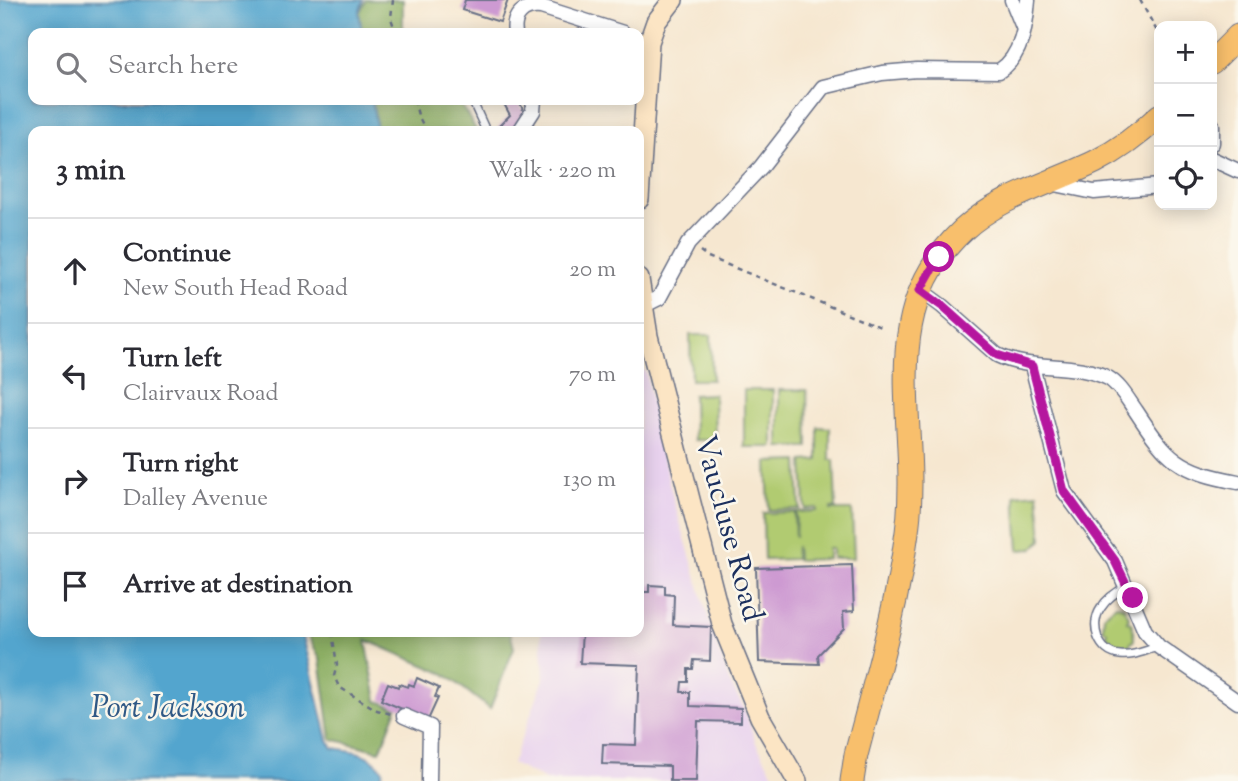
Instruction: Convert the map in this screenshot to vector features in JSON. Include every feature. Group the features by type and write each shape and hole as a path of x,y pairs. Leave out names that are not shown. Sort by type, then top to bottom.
{"main road":[{"path":"852,781 908,529 911,463 905,361 908,330 920,290 948,246 978,217 1008,200 1109,154 1154,120"}],"street":[{"path":"644,40 673,0"},
{"path":"1012,0 1023,28"},
{"path":"644,306 659,298 688,244 761,167 823,88 882,73 917,70 999,71 1006,67 1018,49 1028,0"},
{"path":"514,28 520,11 532,6 607,28"},
{"path":"523,126 533,111 534,105"},
{"path":"641,126 642,105"},
{"path":"1217,161 1238,171"},
{"path":"1048,183 1094,191 1154,186"},
{"path":"920,290 997,355 1032,366 1088,372 1112,380 1164,453 1189,468 1238,482"},
{"name":"Vaucluse Road","path":"644,312 722,624 760,717 797,781"},
{"path":"1032,366 1064,491 1115,561 1145,631 1159,647 1238,702"},
{"path":"404,716 430,727 429,781"}],"lane":[{"path":"474,105 484,126"},
{"path":"1127,586 1112,595 1098,611 1095,626 1098,639 1111,653 1121,656 1159,647"}],"path":[{"path":"393,0 391,18 394,28"},
{"path":"1140,0 1154,26"},
{"path":"415,105 424,126"},
{"path":"688,244 708,257 883,328"},
{"path":"333,637 336,653 334,676 339,687 377,710 404,716"}],"shaded area":[{"path":"644,370 673,498 718,650 730,683 744,708 756,743 777,781 548,781 512,764 544,679 541,637 644,637"}],"green space":[{"path":"366,0 403,0 403,28 361,28 359,13"},
{"path":"373,105 461,105 474,126 376,126"},
{"path":"690,335 711,335 712,380 691,380"},
{"path":"744,390 773,390 773,447 744,447"},
{"path":"779,390 807,390 808,447 779,447"},
{"path":"714,394 715,440 694,440 693,395"},
{"path":"818,427 830,428 830,460 834,460 836,508 831,510 852,510 854,558 832,558 832,548 828,548 828,559 797,560 796,546 795,559 764,560 763,513 794,512 795,538 796,512 817,511 817,508 805,509 803,461 818,460"},
{"path":"798,461 800,509 769,510 767,462"},
{"path":"1038,493 1042,540 1032,549 1019,550 1015,495"},
{"path":"1116,605 1123,606 1129,617 1127,621 1132,623 1134,640 1128,646 1115,644 1103,629 1104,615"},
{"path":"309,637 511,637 514,648 490,709 445,674 366,640 377,701 397,708 380,751 331,739 320,659"}],"water":[{"name":"Port Jackson","path":"0,0 363,0 359,13 361,28 28,28 28,105 373,105 376,126 28,126 28,637 303,637 328,740 333,748 372,759 383,770 380,781 0,781"}],"building":[{"path":"465,0 508,0 500,22 462,10"},
{"path":"505,105 521,105 524,113 515,126 499,126 510,115"},
{"path":"852,565 854,611 843,612 844,628 818,655 819,664 759,662 756,568"},
{"path":"649,585 665,586 665,594 674,595 673,625 711,627 710,661 694,660 693,669 688,669 688,682 682,682 681,692 690,692 690,706 741,708 741,722 698,721 696,781 670,781 670,766 602,764 603,744 636,745 639,665 580,663 582,637 644,637 644,592 649,592"},
{"path":"417,678 439,688 435,697 438,698 428,720 381,700 388,683 398,687 399,684 414,686"}],"route":[{"path":"939,257 920,290 997,355 1032,366 1064,491 1115,561 1133,598"}]}
